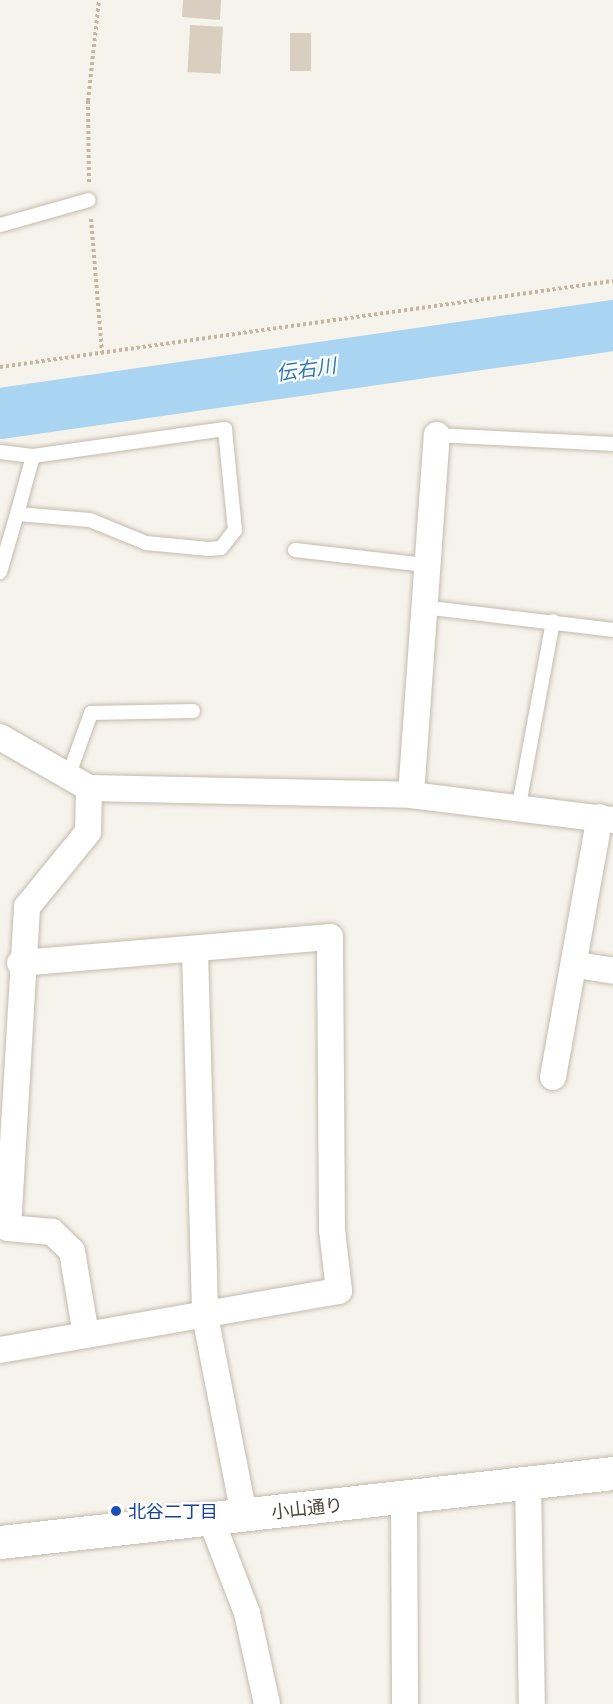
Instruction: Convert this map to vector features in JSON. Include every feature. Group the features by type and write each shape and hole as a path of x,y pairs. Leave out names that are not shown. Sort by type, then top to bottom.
{"street":[{"path":"411,795 425,565 437,435"},
{"path":"0,737 78,782 411,795 519,805 607,819 554,1077"},
{"path":"78,782 88,832 27,907 20,963 9,1010 8,1228 52,1232 72,1251 86,1335"},
{"path":"0,1350 339,1291 332,1230 330,937 195,951 20,963"},
{"path":"195,951 205,1316 244,1514"},
{"path":"577,965 613,971"},
{"name":"小山通り","path":"0,1542 613,1473"},
{"path":"528,1483 532,1704"},
{"path":"404,1498 405,1704"},
{"path":"210,1517 247,1613 267,1704"}],"lane":[{"path":"0,225 89,200"},
{"path":"0,452 33,456 225,429 235,530 221,548 146,543 90,520 17,514"},
{"path":"437,435 613,444"},
{"path":"0,572 33,456"},
{"path":"295,550 425,565"},
{"path":"423,607 613,630"},
{"path":"519,805 553,621"},
{"path":"78,782 91,714 193,711"}],"path":[{"path":"99,0 88,101 89,200 102,353"},
{"path":"0,368 613,281"}],"building":[{"path":"183,0 221,0 220,20 182,17"},
{"path":"190,25 223,27 220,74 188,72"},
{"path":"290,33 311,33 311,71 290,71"}],"waterway":[{"name":"伝右川","path":"0,413 613,325"}],"place":[{"name":"北谷二丁目","path":"116,1511"}]}
